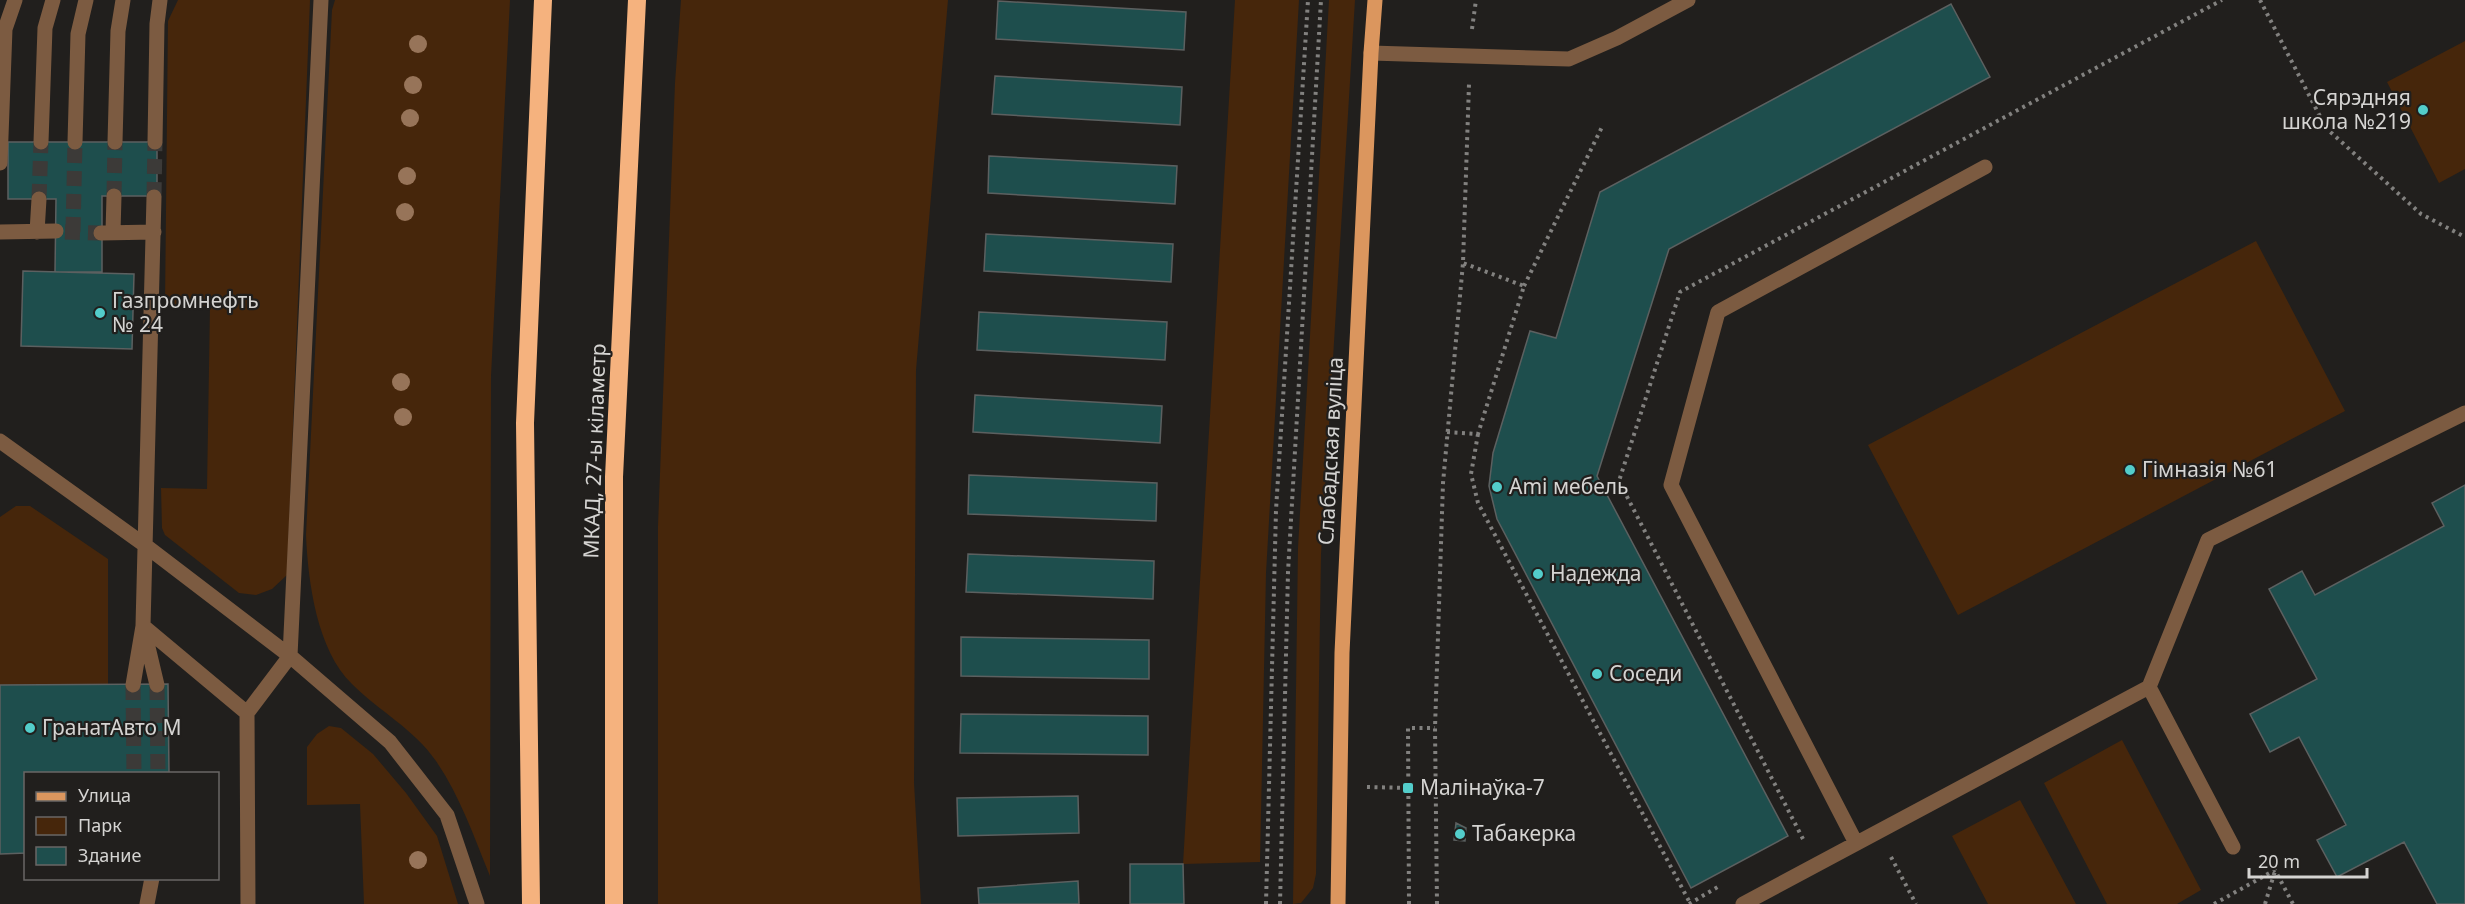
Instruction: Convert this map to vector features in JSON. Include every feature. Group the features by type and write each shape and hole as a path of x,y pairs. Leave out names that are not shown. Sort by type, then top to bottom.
{"highway":[{"path":"531,904 525,423 543,0"},
{"name":"МКАД, 27-ы кіламетр","path":"614,904 614,477 637,0"}],"main road":[{"name":"Слабадская вуліца","path":"1338,904 1338,785 1342,642 1375,0"}],"lane":[{"path":"0,163 5,29 15,0"},
{"path":"41,142 45,28 52,0"},
{"path":"75,142 78,34 86,0"},
{"path":"116,142 118,31 123,0"},
{"path":"155,142 156,24 160,0"},
{"path":"248,904 246,713 290,656 321,0"},
{"path":"1371,53 1569,59 1617,38 1688,0"},
{"path":"1856,843 1671,485 1718,312 1985,167"},
{"path":"114,196 107,232 154,232"},
{"path":"133,685 143,626 154,197"},
{"path":"37,232 39,199"},
{"path":"0,231 56,231"},
{"path":"1743,904 2149,687 2208,540 2465,413"},
{"path":"0,441 146,546 290,656 390,742 447,815 477,904"},
{"path":"143,626 246,713"},
{"path":"143,626 158,685"},
{"path":"2149,687 2233,847"},
{"path":"141,880 147,903"},
{"path":"147,903 152,880"}],"path":[{"path":"1266,904 1276,510 1308,0"},
{"path":"1280,904 1288,572 1321,0"},
{"path":"1437,904 1435,728 1443,483 1463,263 1471,55 1476,0"},
{"path":"1795,843 1804,838 1619,481 1680,292 2222,0"},
{"path":"2260,0 2326,128 2421,214 2465,237"},
{"path":"1602,127 1524,286 1478,434 1471,474 1478,503 1689,904 1728,882"},
{"path":"1463,263 1524,286"},
{"path":"1447,432 1478,434"},
{"path":"1409,904 1408,728 1435,728"},
{"path":"1338,785 1408,788"},
{"path":"1886,849 1916,904"},
{"path":"2214,904 2275,870"},
{"path":"2265,904 2275,870"},
{"path":"2275,870 2293,904"}],"green space":[{"path":"178,0 310,0 287,575 272,589 256,595 239,593 165,535 162,528 161,488 207,489 210,306 165,305 168,21"},
{"path":"335,0 510,0 491,376 490,876 459,802 436,761 417,739 362,694 340,670 323,634 312,594 306,535 332,10"},
{"path":"681,0 948,0 916,370 914,783 921,904 658,904 658,526 675,83"},
{"path":"1235,0 1299,0 1266,573 1260,862 1183,864"},
{"path":"1329,0 1355,0 1321,554 1316,874 1313,888 1301,903 1293,904 1298,548"},
{"path":"2465,41 2465,169 2439,183 2387,82"},
{"path":"2256,241 2345,411 1958,615 1868,445"},
{"path":"16,506 30,506 108,559 108,685 0,685 0,517"},
{"path":"329,726 341,728 373,754 406,793 437,836 458,904 364,904 360,804 307,805 307,747 317,734"},
{"path":"2122,740 2201,890 2177,904 2107,904 2044,783"},
{"path":"2020,800 2076,904 1988,904 1952,836"}],"building":[{"path":"998,1 1186,12 1184,50 996,39"},
{"path":"1951,4 1990,77 1669,249 1597,476 1788,836 1691,888 1497,519 1489,486 1493,453 1530,331 1556,338 1600,192"},
{"path":"995,76 1182,87 1180,125 992,114"},
{"path":"8,142 157,142 157,196 102,196 102,272 55,272 56,199 8,199"},
{"path":"989,156 1177,166 1175,204 988,193"},
{"path":"986,234 1173,244 1171,282 984,271"},
{"path":"23,271 134,274 132,349 21,346"},
{"path":"979,312 1167,322 1165,360 977,350"},
{"path":"975,395 1162,406 1160,443 973,432"},
{"path":"969,475 1157,483 1156,521 968,514"},
{"path":"2465,485 2465,904 2437,904 2404,842 2337,877 2317,840 2346,825 2299,737 2270,752 2250,714 2317,679 2269,589 2302,571 2315,595 2444,526 2432,503"},
{"path":"968,554 1154,561 1153,599 966,592"},
{"path":"961,637 1149,640 1149,679 961,676"},
{"path":"168,684 169,772 24,772 24,853 0,854 0,685"},
{"path":"961,714 1148,716 1148,755 960,753"},
{"path":"1078,796 1079,833 958,836 957,798"},
{"name":"Табакерка","path":"1456,823 1466,828 1465,841 1454,840"},
{"path":"1130,864 1183,864 1184,904 1130,904"},
{"path":"1078,881 1079,904 979,904 978,888"}],"tunnel":[{"path":"39,199 41,142"},
{"path":"73,232 75,142"},
{"path":"114,196 115,142"},
{"path":"154,197 155,142"},
{"path":"65,232 101,233"},
{"path":"133,685 134,772"},
{"path":"157,685 158,772"}],"place":[{"name":"Сярэдняя школа №219","path":"2423,110"},
{"name":"Газпромнефть № 24","path":"100,313"},
{"name":"Гімназія №61","path":"2130,470"},
{"name":"Ami мебель","path":"1497,487"},
{"name":"Надежда","path":"1538,574"},
{"name":"Соседи","path":"1597,674"},
{"name":"ГранатАвто М","path":"30,728"},
{"name":"Малінаўка-7","path":"1408,788"},
{"name":"Табакерка","path":"1460,834"}]}
